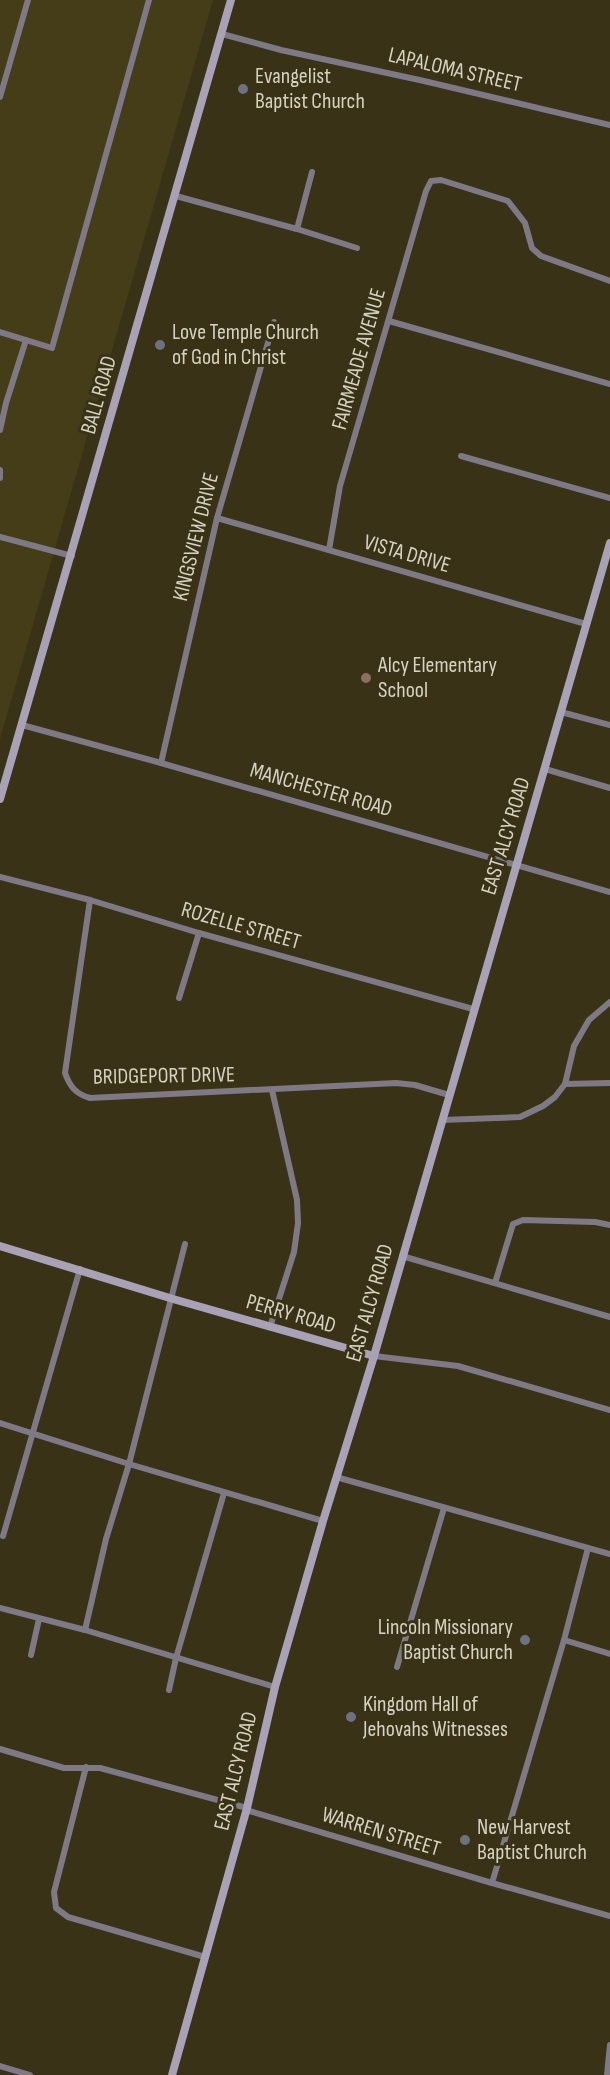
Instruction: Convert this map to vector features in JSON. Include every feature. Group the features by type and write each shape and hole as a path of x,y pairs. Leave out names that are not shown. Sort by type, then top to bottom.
{"street":[{"path":"0,97 28,0"},
{"path":"0,332 52,348 149,0"},
{"name":"BALL ROAD","path":"0,799 231,0"},
{"name":"LAPALOMA STREET","path":"222,34 281,50 610,125"},
{"path":"297,229 312,172"},
{"name":"FAIRMEADE AVENUE","path":"329,550 340,486 426,191 431,181 441,180 508,201 525,223 532,248 541,256 610,281"},
{"path":"176,196 357,248"},
{"path":"389,321 610,384"},
{"name":"KINGSVIEW DRIVE","path":"161,763 217,518 274,322"},
{"path":"0,430 26,340"},
{"path":"461,456 610,498"},
{"path":"0,470 0,478"},
{"name":"VISTA DRIVE","path":"217,518 586,624"},
{"path":"0,537 72,556"},
{"name":"EAST ALCY ROAD","path":"172,2075 246,1809 274,1687 322,1521 374,1356 610,543"},
{"path":"561,712 610,725"},
{"name":"MANCHESTER ROAD","path":"22,725 610,892"},
{"path":"545,768 610,788"},
{"name":"ROZELLE STREET","path":"0,878 90,900 199,933 473,1009"},
{"name":"BRIDGEPORT DRIVE","path":"90,900 65,1073 69,1084 79,1095 90,1098 396,1083 415,1085 449,1095"},
{"path":"179,998 199,933"},
{"path":"442,1120 520,1117 543,1106 555,1097 565,1084 574,1046 589,1020 610,1002"},
{"path":"565,1084 610,1083"},
{"path":"270,1327 294,1252 298,1223 297,1200 272,1090"},
{"path":"495,1283 513,1224 523,1220 595,1222 610,1225"},
{"path":"85,1630 106,1539 129,1464 185,1244"},
{"name":"PERRY ROAD","path":"0,1246 172,1299 374,1356 458,1366 610,1410"},
{"path":"402,1256 610,1317"},
{"path":"3,1536 80,1269"},
{"path":"0,1423 322,1521"},
{"path":"336,1476 610,1554"},
{"path":"169,1690 224,1492"},
{"path":"397,1667 444,1508"},
{"path":"492,1883 564,1640 588,1548"},
{"path":"0,1608 85,1630 274,1687"},
{"path":"31,1655 39,1619"},
{"path":"564,1640 610,1654"},
{"name":"WARREN STREET","path":"0,1749 64,1768 100,1768 610,1916"},
{"path":"86,1767 54,1892 56,1908 68,1917 205,1957"},
{"path":"607,2075 610,2045"},
{"path":"0,2066 30,2075"}],"shaded area":[{"path":"0,0 213,0 0,739"}],"place":[{"name":"Evangelist Baptist Church","path":"243,89"},
{"name":"Love Temple Church of God in Christ","path":"160,345"},
{"name":"Alcy Elementary School","path":"366,678"},
{"name":"Lincoln Missionary Baptist Church","path":"525,1640"},
{"name":"Kingdom Hall of Jehovahs Witnesses","path":"351,1717"},
{"name":"New Harvest Baptist Church","path":"465,1840"}]}
